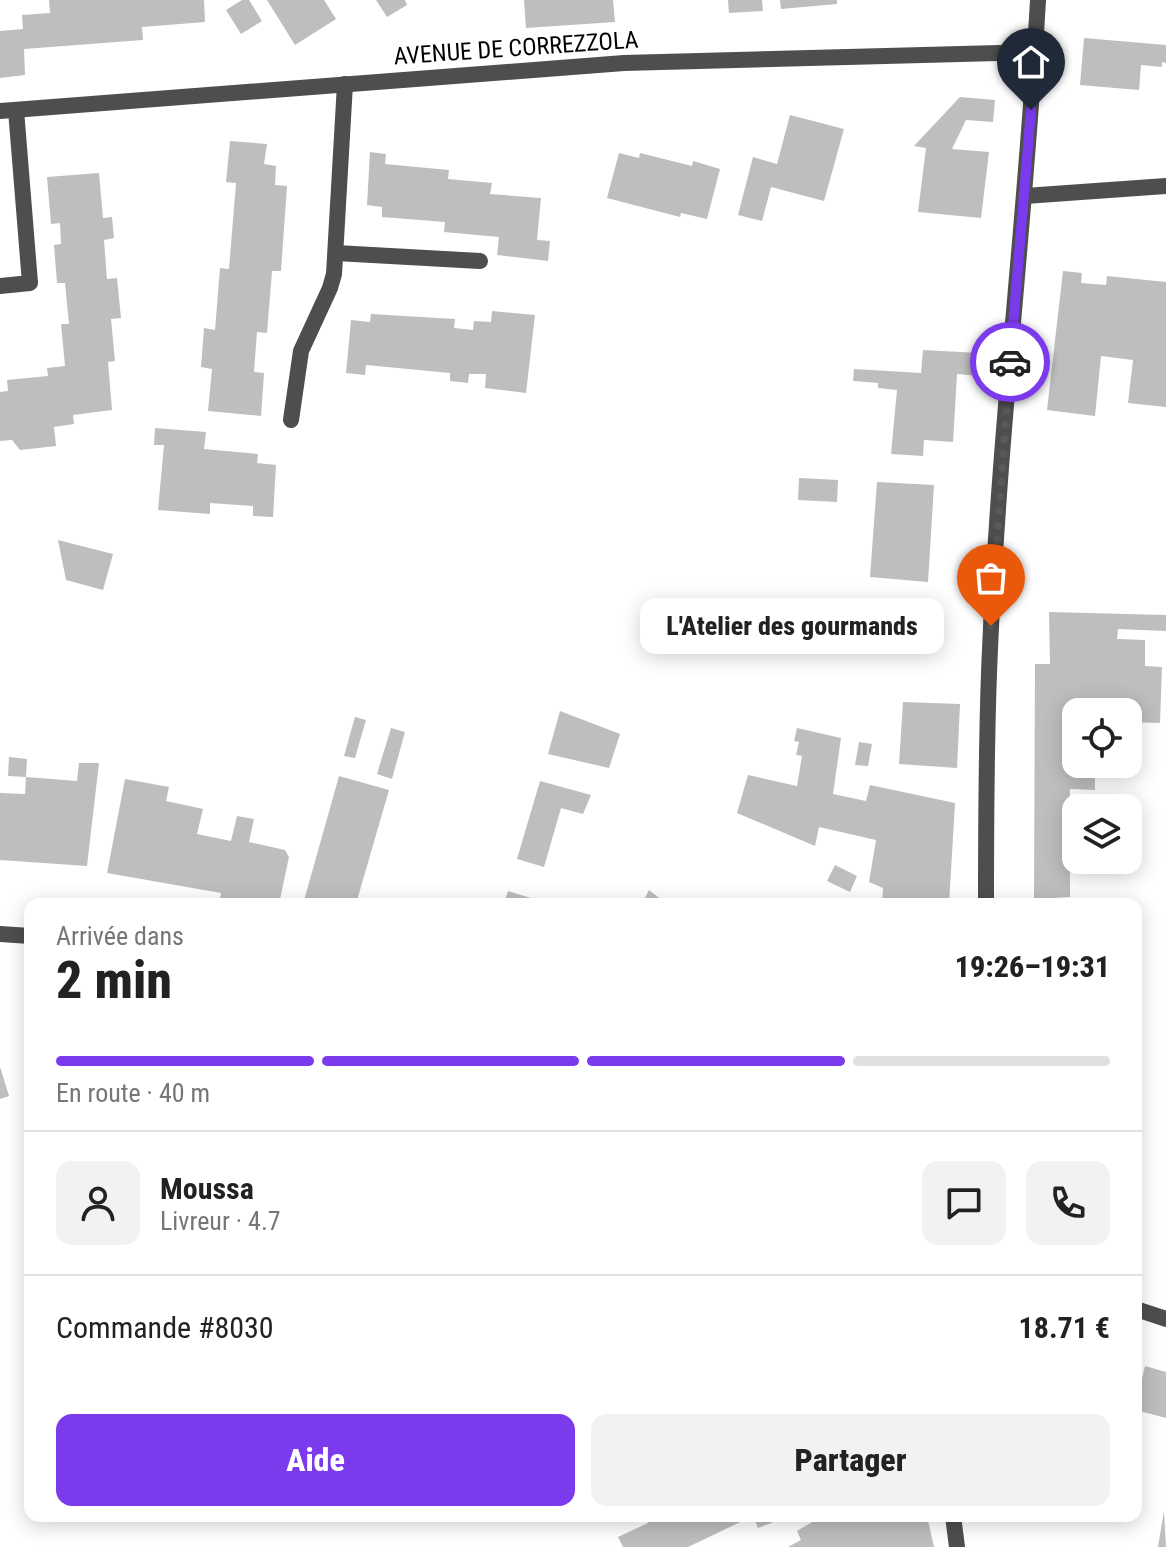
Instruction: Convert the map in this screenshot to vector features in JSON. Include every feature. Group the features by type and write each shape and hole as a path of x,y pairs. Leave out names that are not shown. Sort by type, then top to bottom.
{"street":[{"path":"986,898 990,649 1038,0"},
{"name":"AVENUE DE CORREZZOLA","path":"8,111 636,63 1035,52"},
{"path":"291,420 301,351 330,288 336,253 345,84"},
{"path":"0,286 30,283 8,111"},
{"path":"1025,196 1166,186"},
{"path":"336,253 480,261"},
{"path":"0,934 24,936"},
{"path":"1142,1311 1166,1319"},
{"path":"954,1522 957,1547"}],"building":[{"path":"49,0 204,0 205,22 142,27 143,40 24,49 25,75 0,78 0,31 23,29 22,15 50,13"},
{"path":"242,0 249,0 262,21 241,34 226,10"},
{"path":"267,0 324,0 336,19 295,45"},
{"path":"376,0 405,0 407,5 387,17"},
{"path":"524,0 613,0 615,22 526,28"},
{"path":"728,0 762,0 763,11 729,13"},
{"path":"780,0 837,0 837,4 781,9"},
{"path":"1084,38 1166,45 1166,63 1162,62 1162,67 1141,65 1139,90 1080,85"},
{"path":"960,97 995,100 993,122 966,120 952,149 989,152 981,218 918,212 926,148 914,146"},
{"path":"790,115 844,129 824,201 771,187 762,221 738,215 753,157 777,164"},
{"path":"230,141 267,144 264,164 276,166 275,185 287,186 281,271 272,271 267,333 257,332 254,372 264,373 261,416 208,411 212,369 201,367 204,328 215,330 220,268 229,269 236,183 226,182"},
{"path":"370,152 386,154 385,164 449,170 448,179 492,183 490,194 541,198 537,240 550,241 548,261 497,255 499,237 444,232 445,222 382,217 382,207 367,205"},
{"path":"619,153 639,158 640,153 692,166 693,161 720,169 707,219 681,213 680,217 607,198"},
{"path":"99,173 103,218 112,217 114,238 104,240 107,279 117,278 121,318 111,319 115,361 108,362 112,410 73,415 74,424 54,427 56,446 20,450 12,440 0,441 0,392 8,391 7,380 48,376 47,368 65,366 61,324 69,324 65,283 57,283 54,245 61,244 60,223 51,224 47,177"},
{"path":"1063,271 1082,273 1081,283 1106,285 1107,276 1166,282 1166,407 1128,403 1133,360 1101,356 1095,416 1047,410"},
{"path":"492,311 535,315 526,393 485,388 486,374 469,374 468,383 450,381 450,373 366,365 365,375 346,373 351,320 370,322 371,314 455,319 454,328 473,330 474,321 491,322"},
{"path":"923,350 980,353 979,376 957,374 953,442 924,440 923,456 891,454 897,390 878,388 878,383 853,381 854,369 921,373"},
{"path":"155,428 206,432 204,449 258,454 257,463 276,465 273,517 253,516 253,506 210,503 210,514 158,510 164,445 154,445"},
{"path":"799,478 838,480 837,502 798,500"},
{"path":"877,482 934,485 928,582 870,577"},
{"path":"58,540 113,554 103,590 66,580"},
{"path":"1049,612 1166,615 1166,631 1118,629 1117,639 1145,640 1145,666 1162,667 1160,723 1142,722 1142,698 1062,698 1062,778 1095,778 1095,790 1070,789 1070,794 1062,794 1062,874 1070,874 1070,897 1034,898 1035,664 1050,664"},
{"path":"903,702 960,704 957,768 899,764"},
{"path":"560,711 620,734 609,768 548,754"},
{"path":"355,717 366,720 355,758 344,756"},
{"path":"391,728 405,732 392,779 377,774"},
{"path":"797,728 841,738 833,794 866,801 870,785 955,803 949,898 882,898 883,888 869,882 876,840 819,827 815,846 737,813 748,775 797,786 802,756 796,755 799,742 794,741"},
{"path":"859,742 872,744 868,766 855,765"},
{"path":"9,757 27,759 26,777 8,776"},
{"path":"79,763 99,763 87,866 0,860 0,793 25,794 26,777 77,781"},
{"path":"339,776 389,790 358,898 305,898"},
{"path":"125,779 169,787 166,801 203,809 197,834 231,841 237,816 254,819 249,842 285,850 289,857 280,898 220,898 221,893 107,873"},
{"path":"540,781 591,795 583,814 561,808 544,867 517,859"},
{"path":"835,865 857,876 850,892 827,881"},
{"path":"649,890 659,898 645,898"},
{"path":"508,891 531,898 506,898"},
{"path":"0,1067 9,1096 0,1099"},
{"path":"1145,1366 1166,1372 1166,1418 1142,1412"},
{"path":"1164,1511 1166,1547 1158,1547"},
{"path":"740,1522 688,1547 623,1547 618,1537 648,1523"},
{"path":"756,1522 774,1522 758,1528"},
{"path":"812,1522 928,1522 934,1547 788,1547 801,1540 797,1531"}],"way so far":[{"path":"991,626 1010,362"}],"place":[{"name":"L'Atelier des gourmands","path":"991,626"}],"route":[{"path":"1010,362 1031,110"}]}
